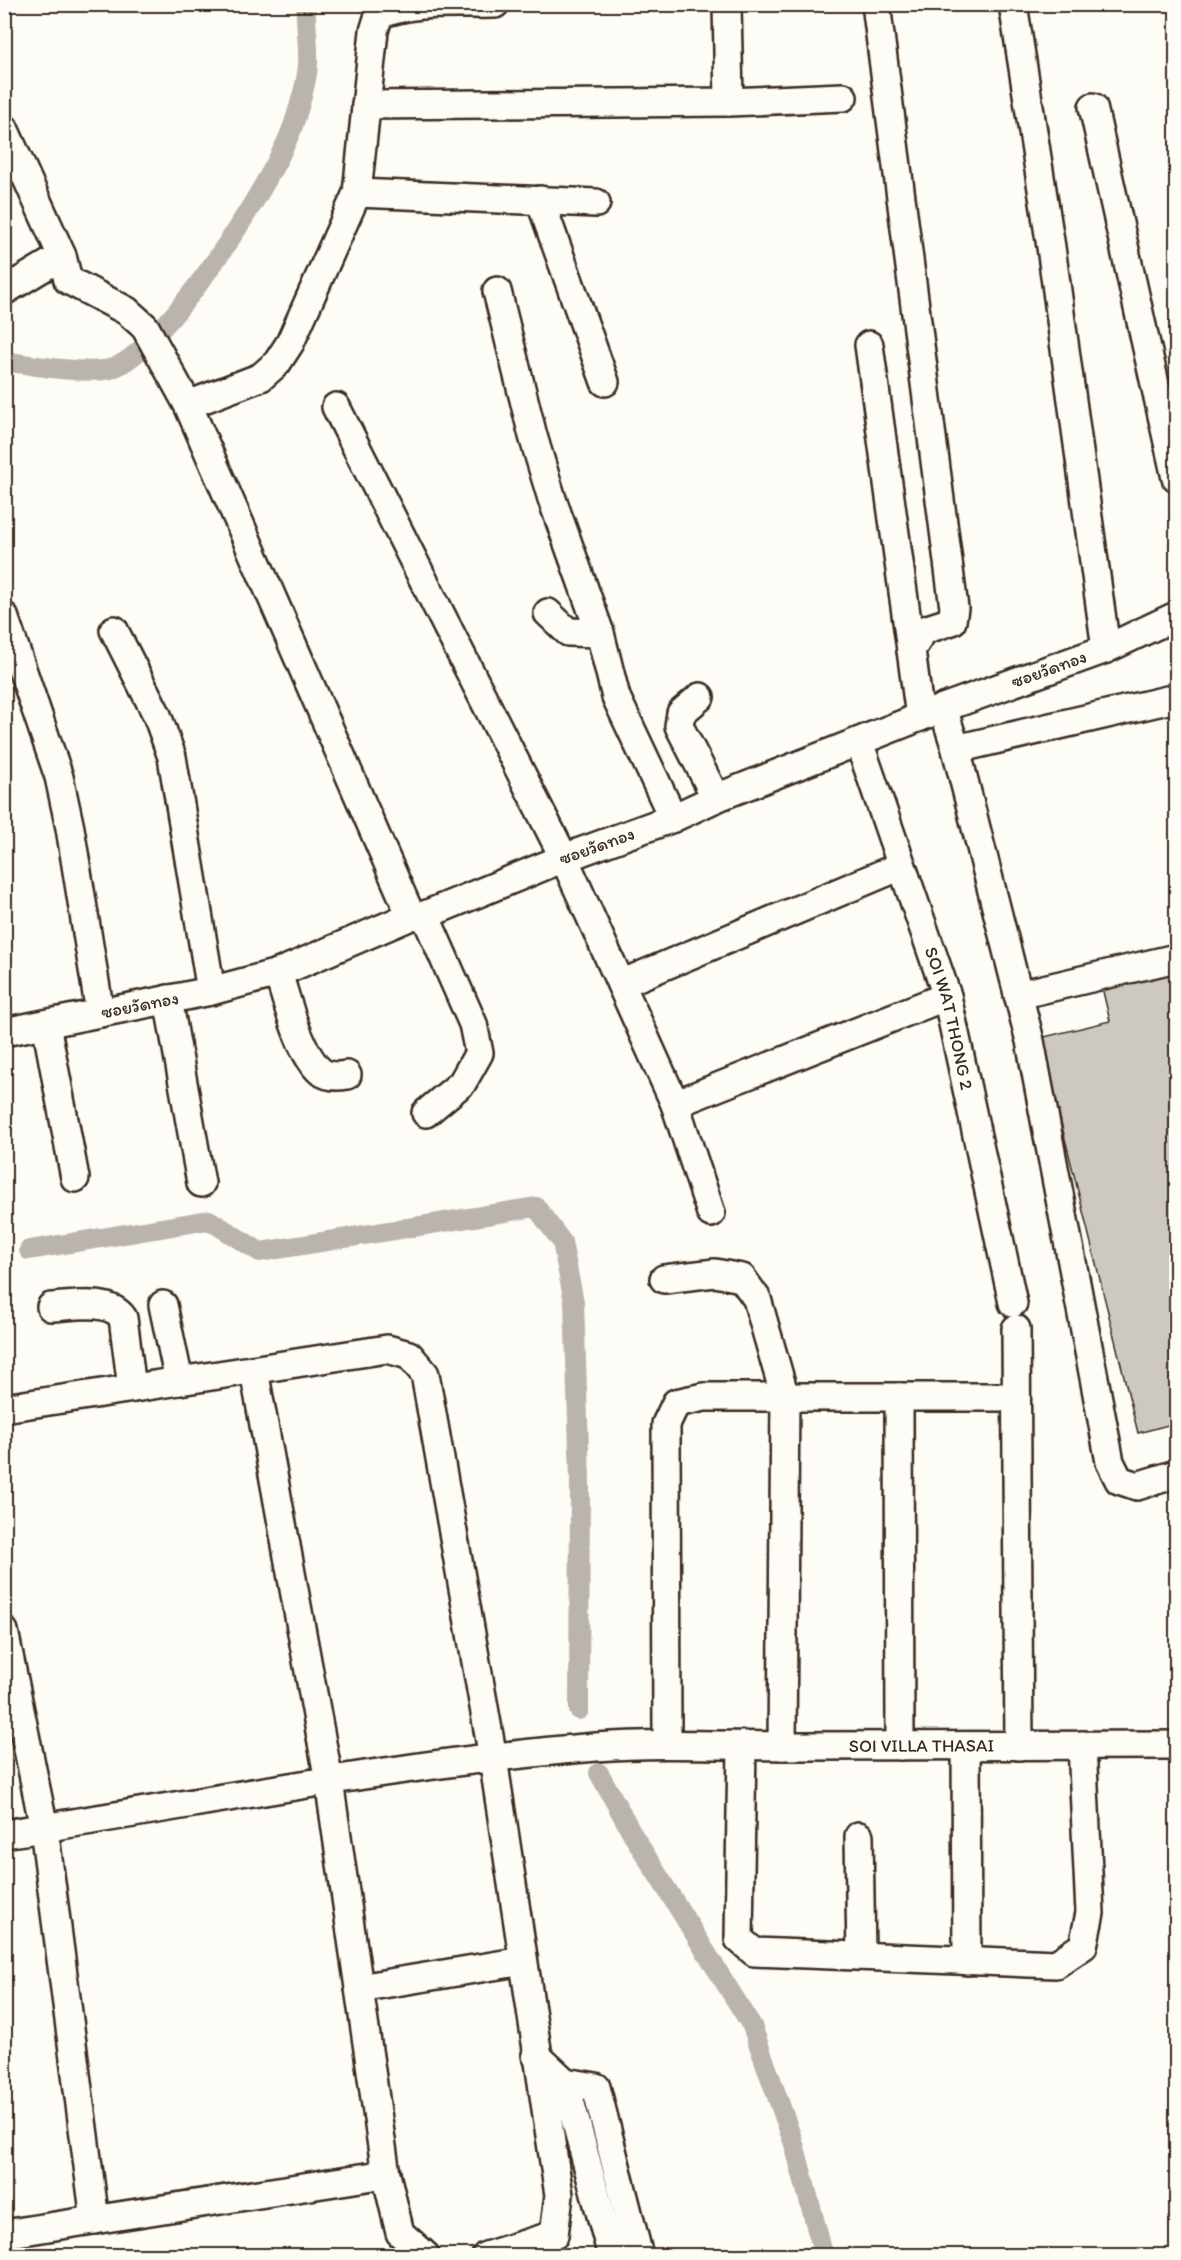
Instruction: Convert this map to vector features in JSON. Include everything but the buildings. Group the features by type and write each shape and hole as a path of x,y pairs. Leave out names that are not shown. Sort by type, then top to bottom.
{"street":[{"path":"188,405 261,377 278,363 290,343 357,193 374,31 379,15 395,8 415,6 495,4"},
{"path":"727,4 729,102"},
{"path":"876,4 954,608 951,621 924,630 911,650"},
{"path":"1013,4 1051,247 1106,649"},
{"path":"366,105 729,102 843,97"},
{"path":"1093,107 1176,477"},
{"path":"4,128 62,256 68,280 127,311 145,327 188,405 418,915 473,1024 479,1053 462,1083 426,1113"},
{"path":"357,193 596,203"},
{"path":"540,200 605,382"},
{"path":"6,288 62,256"},
{"path":"497,291 523,400 549,489 600,633 616,697 673,818"},
{"path":"870,345 911,650 931,712 956,749 1030,1041 1110,1462 1119,1479 1137,1486 1176,1474"},
{"path":"336,407 564,858 675,1104 711,1213"},
{"path":"549,613 568,632 600,633"},
{"path":"4,616 59,777 70,828 100,1013"},
{"name":"ซอยวัดทอง","path":"4,1032 211,991 278,973 418,915 673,818 716,798 931,712 1106,649 1176,616"},
{"path":"114,630 157,714 172,757 211,991"},
{"path":"700,697 681,713 679,726 716,798"},
{"path":"956,749 1176,698"},
{"name":"SOI WAT THONG 2","path":"858,742 947,996 1014,1316 1019,1746"},
{"path":"621,984 901,866"},
{"path":"1018,995 1176,958"},
{"path":"278,973 309,1058 322,1072 335,1077 346,1075"},
{"path":"675,1104 947,996"},
{"path":"168,999 201,1183"},
{"path":"46,1024 75,1178"},
{"path":"664,1279 715,1273 742,1278 757,1299 785,1397 782,1746"},
{"path":"163,1305 179,1381"},
{"path":"51,1306 106,1306 117,1310 123,1318 132,1388"},
{"path":"4,1408 387,1349 409,1355 424,1374 493,1758 536,2055 560,2195 558,2222 554,2235 486,2256"},
{"path":"254,1370 329,1781 386,2174 400,2233 426,2256"},
{"path":"667,1743 666,1424 676,1403 704,1397 1016,1397"},
{"path":"899,1397 900,1746"},
{"path":"4,1631 15,1733 44,1828 95,2220"},
{"name":"SOI VILLA THASAI","path":"4,1834 329,1781 493,1758 667,1743 782,1746 1176,1745"},
{"path":"742,1745 739,1939 754,1952 1056,1964 1083,1946 1090,1913 1082,1745"},
{"path":"966,1746 967,1961"},
{"path":"859,1836 861,1956"},
{"path":"359,1988 523,1961"},
{"path":"536,2055 565,2082 612,2256"},
{"path":"565,2082 596,2087 639,2256"},
{"path":"4,2234 386,2174"}],"waterway":[{"path":"4,361 90,371 113,368 135,354 161,329 216,260 282,152 293,126 307,71 306,4"},
{"path":"29,1250 209,1220 260,1252 536,1207 562,1242 574,1302 580,1479 579,1710"},
{"path":"599,1773 636,1840 752,2026 794,2144 824,2256"}]}
